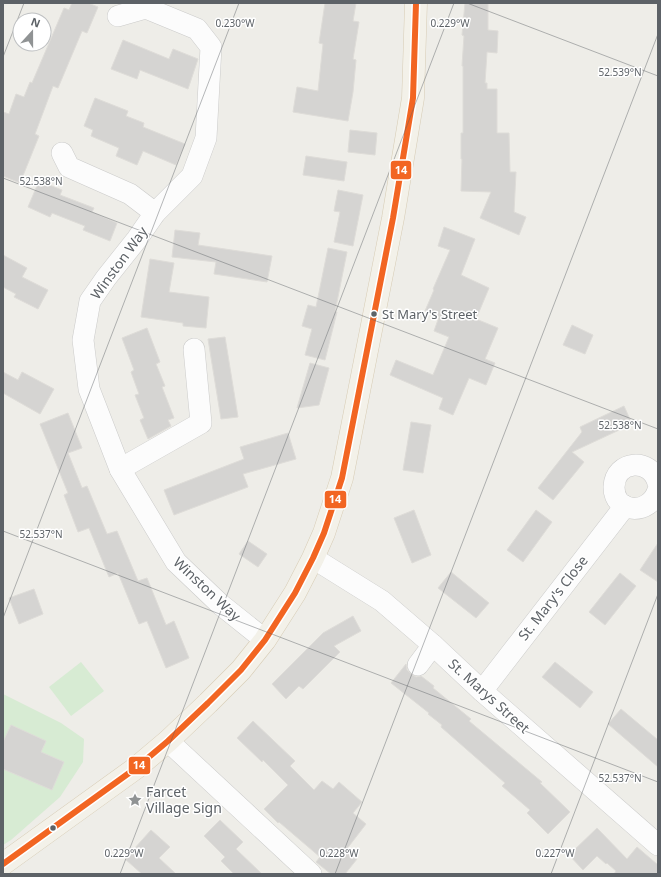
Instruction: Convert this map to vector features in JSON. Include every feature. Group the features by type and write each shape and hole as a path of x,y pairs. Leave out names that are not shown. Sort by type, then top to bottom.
{"main road":[{"path":"3,864 136,768 168,742 241,670 265,640 295,593 313,558 324,533 342,478 393,218 413,98 416,3"}],"street":[{"name":"Winston Way","path":"118,16 146,8 197,28 211,47 206,138 192,176 155,212 137,239 90,301 76,340 89,389 120,469 176,562 220,604 265,640"},
{"path":"62,154 69,167 130,194 155,212"},
{"path":"120,469 201,423 194,349"},
{"path":"630,466 644,466 655,475 658,491 652,502 646,507 639,509 632,508 625,506 619,501 614,487 615,480 618,474 630,466"},
{"name":"St. Mary's Close","path":"482,691 625,506"},
{"name":"St. Marys Street","path":"313,558 382,601 658,845"},
{"path":"418,665 433,645"},
{"path":"168,742 312,874"}],"green space":[{"path":"81,662 104,691 71,716 49,687"},
{"path":"3,694 61,723 84,739 83,762 60,797 11,840 3,845"}],"building":[{"path":"72,3 88,3 98,7 87,33 82,31 58,88 53,86 35,134 39,136 20,183 3,176 3,112 9,114 16,94 24,97 30,82 32,83 45,52 52,52 52,36 64,8 69,10"},
{"path":"325,3 356,3 353,21 359,22 353,59 356,60 348,121 293,112 297,87 318,91 323,44 319,43"},
{"path":"465,3 488,3 488,30 498,31 497,53 487,52 485,83 487,83 487,89 497,89 497,133 509,133 510,172 516,172 514,212 526,217 519,235 480,218 491,192 461,191 461,133 463,133 462,66 464,36 462,35"},
{"path":"123,40 169,59 173,49 198,59 188,89 140,70 137,79 111,69"},
{"path":"95,98 128,111 126,116 144,123 143,127 185,144 176,165 143,151 137,165 116,156 119,148 91,136 93,130 84,126"},
{"path":"350,130 377,133 375,155 348,152"},
{"path":"306,156 347,162 344,181 303,175"},
{"path":"39,181 62,190 60,195 94,208 92,212 117,223 110,241 83,230 85,226 52,213 50,217 28,207"},
{"path":"338,190 363,195 353,246 334,242 340,212 334,211"},
{"path":"444,227 475,239 461,275 489,288 476,319 498,328 485,359 495,363 486,385 469,378 453,415 439,409 443,398 390,375 396,360 433,375 449,337 434,331 439,317 425,311 450,250 438,246"},
{"path":"175,230 200,233 198,245 272,256 267,282 214,274 216,262 172,257"},
{"path":"328,248 347,252 335,312 337,312 325,360 305,355 312,329 302,326 308,305 316,307"},
{"path":"3,255 27,268 22,277 48,290 38,309 14,297 16,294 3,287"},
{"path":"150,259 174,263 169,292 209,297 206,328 183,326 183,323 141,317"},
{"path":"572,325 593,335 585,354 563,345"},
{"path":"147,328 160,362 156,364 165,386 162,387 174,418 168,420 171,426 148,439 140,420 144,418 135,395 139,394 131,372 134,370 122,338"},
{"path":"225,337 238,417 221,419 208,339"},
{"path":"310,363 329,368 319,405 297,408"},
{"path":"3,372 18,380 22,372 54,389 40,414 3,393"},
{"path":"624,406 632,424 572,452 584,462 553,500 538,488 582,432 580,427"},
{"path":"68,413 82,448 68,453 82,488 87,486 107,534 117,531 138,581 147,578 166,625 174,621 189,658 166,668 147,621 139,624 118,573 109,577 89,528 78,532 64,495 68,493 40,424"},
{"path":"411,422 431,425 423,473 403,470"},
{"path":"288,433 296,459 243,474 248,487 174,515 164,490 244,459 240,447"},
{"path":"414,510 431,555 412,563 394,518"},
{"path":"536,510 552,522 523,562 507,550"},
{"path":"248,541 267,554 258,567 239,554"},
{"path":"658,543 658,582 640,570"},
{"path":"451,572 489,603 476,618 438,588"},
{"path":"620,573 636,586 605,625 589,612"},
{"path":"34,589 43,614 19,624 9,598"},
{"path":"353,616 361,631 334,646 340,652 303,689 299,686 286,699 272,684 323,633"},
{"path":"555,662 593,692 580,708 542,677"},
{"path":"406,664 407,670 411,674 416,677 421,676 434,686 433,688 471,719 469,721 542,782 540,783 570,812 548,834 527,813 530,810 502,786 505,783 441,727 442,725 428,714 429,713 391,683"},
{"path":"621,709 658,740 658,767 608,724"},
{"path":"253,721 295,761 290,766 314,790 322,781 333,789 339,782 362,802 353,813 366,824 346,850 357,859 345,874 331,874 316,862 320,857 279,822 278,823 264,809 288,785 263,760 262,762 237,738"},
{"path":"11,725 46,741 41,752 64,762 52,790 3,769 3,742"},
{"path":"220,820 243,842 236,849 262,874 234,874 221,861 225,857 204,836"},
{"path":"597,828 627,859 637,847 658,865 658,874 614,874 616,871 597,856 583,870 569,855"},
{"path":"151,830 170,847 159,858 176,874 142,874 125,859"}],"transit line":[{"name":"14","path":"3,864 136,768 168,741 208,703 241,670 265,640 295,593 313,558 324,533 342,478 393,218 413,98 416,3"}],"place":[{"name":"St Mary's Street","path":"374,314"},
{"name":"Farcet Village Sign","path":"135,800"}]}
